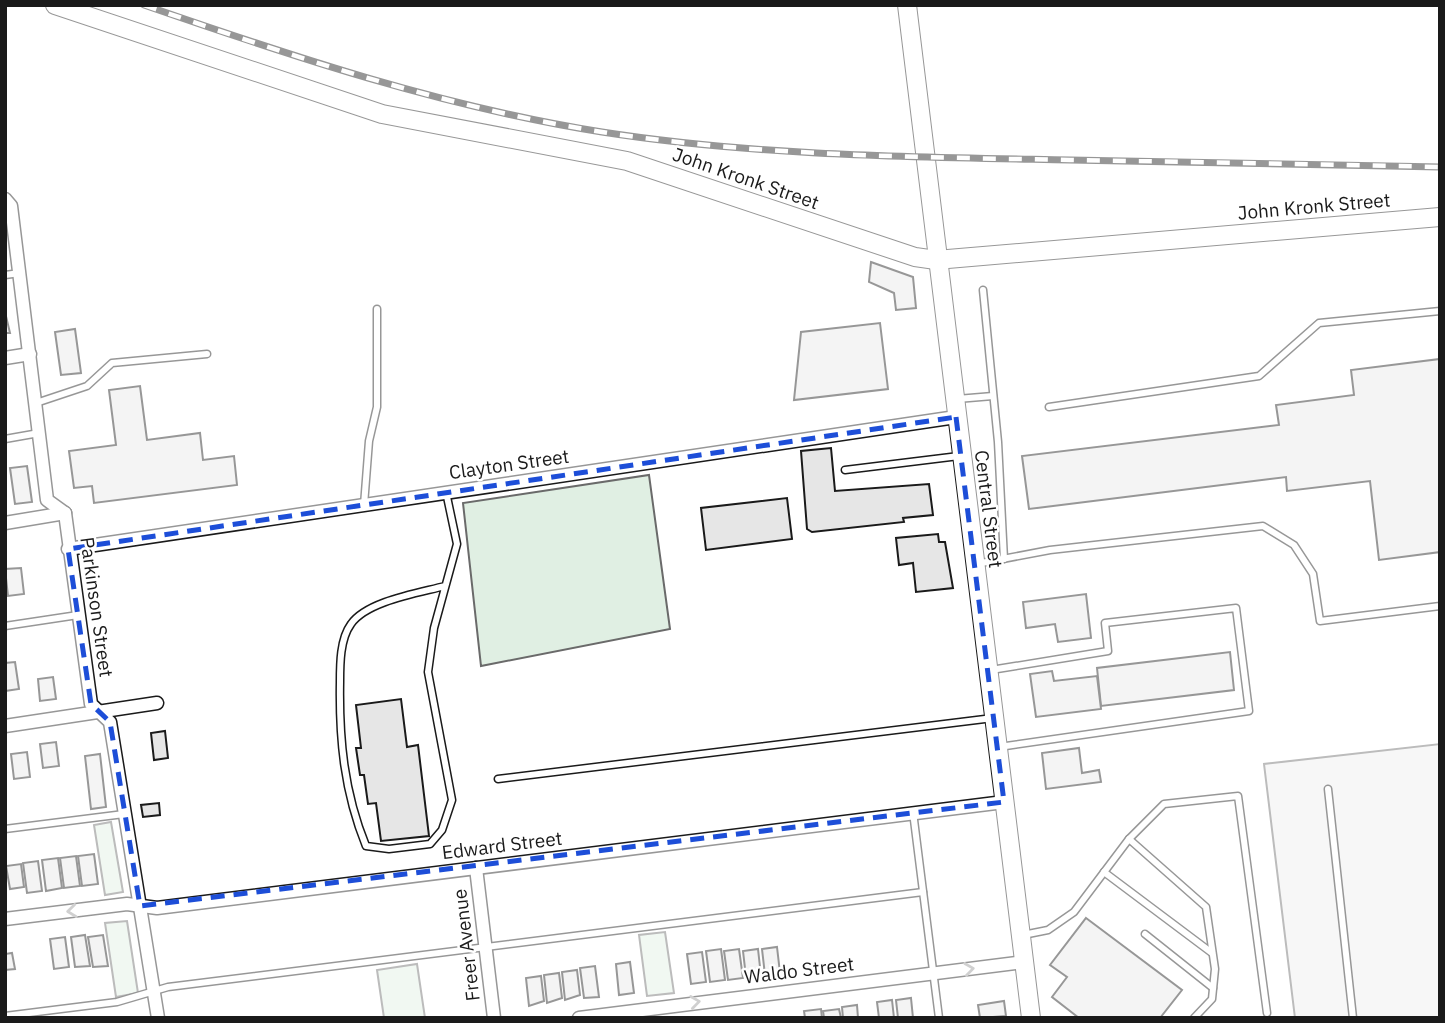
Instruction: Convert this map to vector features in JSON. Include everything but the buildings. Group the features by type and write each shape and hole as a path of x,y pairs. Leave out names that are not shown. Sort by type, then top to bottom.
{"street":[{"name":"John Kronk Street","path":"55,5 382,114 627,161 915,257 936,260 1440,217"},
{"name":"Central Street","path":"907,5 936,260 1031,1018"},
{"name":"Parkinson Street","path":"6,200 12,206 47,500 65,513 91,704 110,722 158,1018"},
{"path":"5,358 30,354"},
{"name":"Clayton Street","path":"68,548 364,505 955,408"},
{"path":"5,523 65,513"},
{"path":"5,726 156,703"},
{"name":"Edward Street","path":"5,919 127,904 157,908 1004,802"},
{"name":"Freer Avenue","path":"476,867 494,1018"},
{"name":"Waldo Street","path":"579,1018 1024,962"}],"lane":[{"path":"5,275 20,273"},
{"path":"983,290 1004,559"},
{"path":"364,505 369,441 377,407 377,309"},
{"path":"1049,407 1259,376 1319,323 1440,311"},
{"path":"36,403 87,386 112,363 207,354"},
{"path":"955,408 993,396"},
{"path":"5,439 39,433"},
{"path":"845,470 961,456"},
{"path":"445,586 378,605 351,624 340,658 341,756 356,821 366,846 390,849 430,844 442,830 452,800 428,672 434,628 457,544 446,492"},
{"path":"974,564 1263,526 1294,545 1313,574 1320,621 1440,606"},
{"path":"988,671 1108,651 1105,623 1236,608 1249,711 997,747"},
{"path":"5,626 78,615"},
{"path":"498,779 993,718"},
{"path":"1328,789 1353,1018"},
{"path":"1021,935 1048,930 1074,912 1129,839 1164,804 1238,796 1267,1013"},
{"path":"913,813 939,1018"},
{"path":"5,829 124,814"},
{"path":"1129,839 1206,907 1215,969 1212,999 1194,1018"},
{"path":"1104,872 1212,953"},
{"path":"5,1016 117,1002 153,991 923,892"},
{"path":"1144,934 1213,988"}],"highlighted area":[{"path":"956,417 1004,802 140,906 110,722 91,704 68,549"}],"green space":[{"path":"649,475 670,629 481,666 463,503"},
{"path":"111,822 123,892 105,895 94,825"},
{"path":"127,921 138,993 116,997 105,923"},
{"path":"665,932 674,993 647,996 639,935"},
{"path":"417,964 425,1018 384,1018 377,970"}],"shaded area":[{"path":"1440,744 1440,1018 1295,1018 1264,764"}],"railway":[{"path":"144,5 313,61 427,95 543,121 660,140 777,151 894,156 1440,167"}]}
